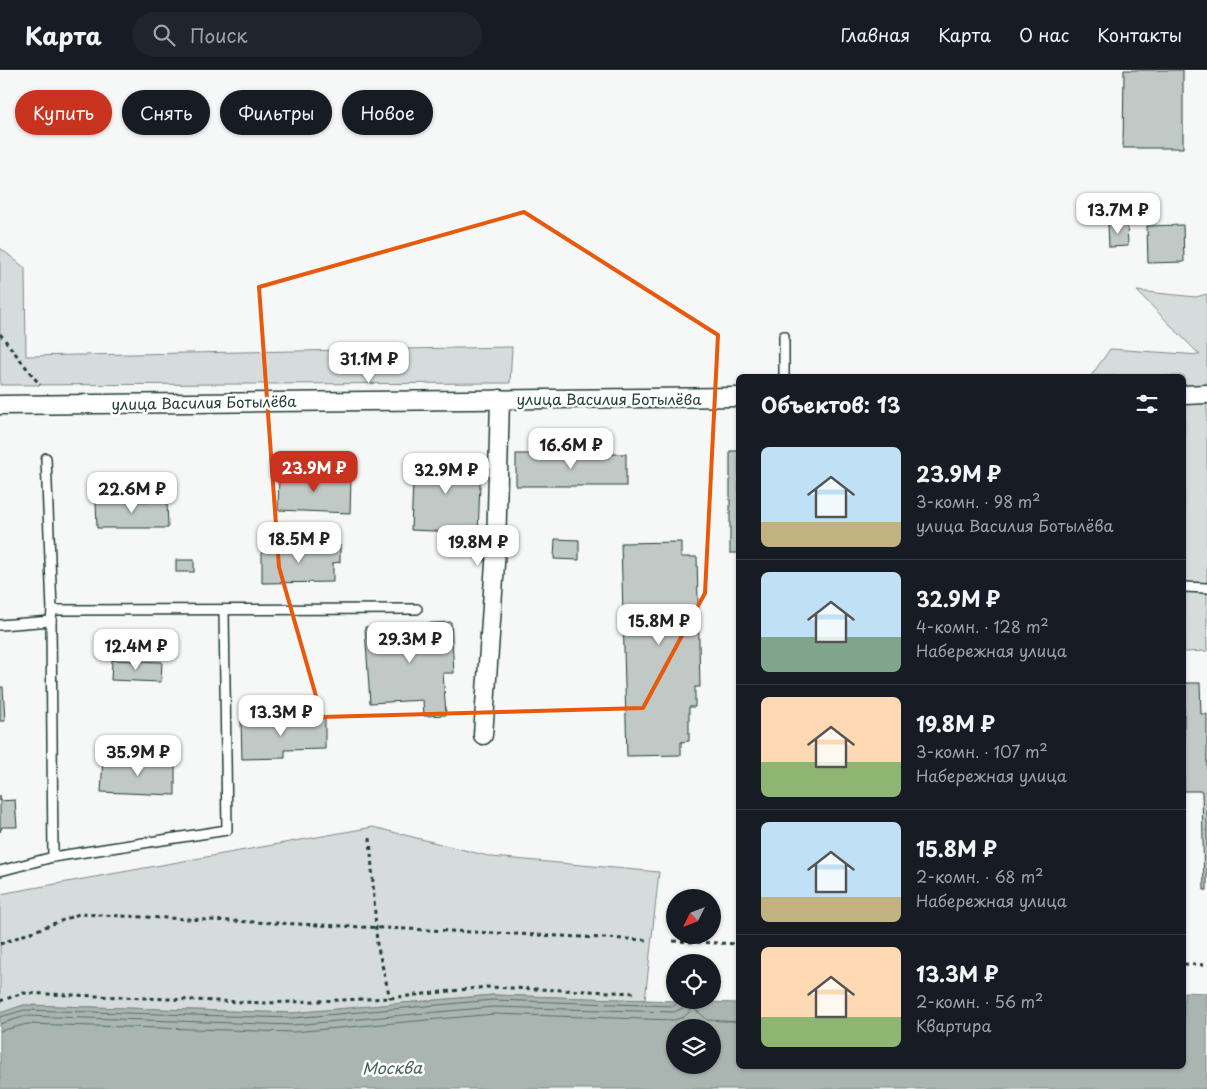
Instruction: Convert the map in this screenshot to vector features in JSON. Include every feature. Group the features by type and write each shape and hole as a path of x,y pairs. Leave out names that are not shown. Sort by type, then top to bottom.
{"street":[{"path":"1186,394 1207,394"},
{"name":"улица Василия Ботылёва","path":"0,404 736,397"},
{"path":"482,735 496,549 500,399"}],"lane":[{"path":"784,336 784,374"},
{"path":"46,458 52,610 53,857"},
{"path":"1186,587 1207,588"},
{"path":"52,610 417,609"},
{"path":"0,871 53,857 226,830 224,610"},
{"path":"0,625 51,621"}],"path":[{"path":"0,334 54,404"},
{"path":"370,838 376,944 390,998"},
{"path":"0,944 79,914 647,940"},
{"path":"721,943 736,944"},
{"path":"1186,964 1207,965"},
{"path":"0,1001 23,993 266,1003 390,998 486,987 637,993"}],"highlighted area":[{"path":"524,212 718,335 705,593 643,708 322,717 279,567 259,287"}],"shaded area":[{"path":"0,248 25,268 26,356 512,347 510,383 0,385"},
{"path":"1137,291 1196,297 1207,294 1207,651 1186,652 1186,374 1092,374 1110,349 1200,355"},
{"path":"373,827 492,857 659,872 645,1000 493,995 293,1013 24,1005 0,1013 0,894"}],"water":[{"name":"Москва","path":"1186,992 1207,993 1207,1089 0,1089 0,1013 24,1005 292,1013 493,995 666,1001 666,1009 721,1009 721,1002 736,1003 736,1069 1186,1069"}],"building":[{"path":"1124,70 1183,70 1183,148 1123,148"},
{"path":"1127,223 1128,246 1109,247 1108,224"},
{"path":"1183,225 1184,262 1148,263 1147,226"},
{"path":"730,451 736,451 736,553 730,553"},
{"path":"516,454 626,454 626,486 516,486"},
{"path":"414,458 481,460 478,533 411,530"},
{"path":"279,474 351,477 350,513 278,510"},
{"path":"96,501 167,501 168,528 97,528"},
{"path":"555,539 579,540 579,560 554,559"},
{"path":"681,542 681,557 697,557 700,687 695,687 695,707 689,707 689,741 681,742 681,755 627,756 621,543"},
{"path":"340,545 340,562 333,563 333,582 262,583 262,546"},
{"path":"176,560 194,560 194,572 176,572"},
{"path":"451,622 454,673 443,673 446,715 424,716 423,700 370,703 365,627"},
{"path":"112,660 162,662 161,682 111,680"},
{"path":"1186,683 1200,683 1201,714 1207,714 1207,890 1204,890 1202,791 1186,791"},
{"path":"0,687 3,687 5,721 0,721"},
{"path":"325,718 325,749 285,750 285,758 242,759 241,720"},
{"path":"103,758 175,761 175,795 101,792"},
{"path":"15,800 17,827 2,827 0,832 0,801"}]}
